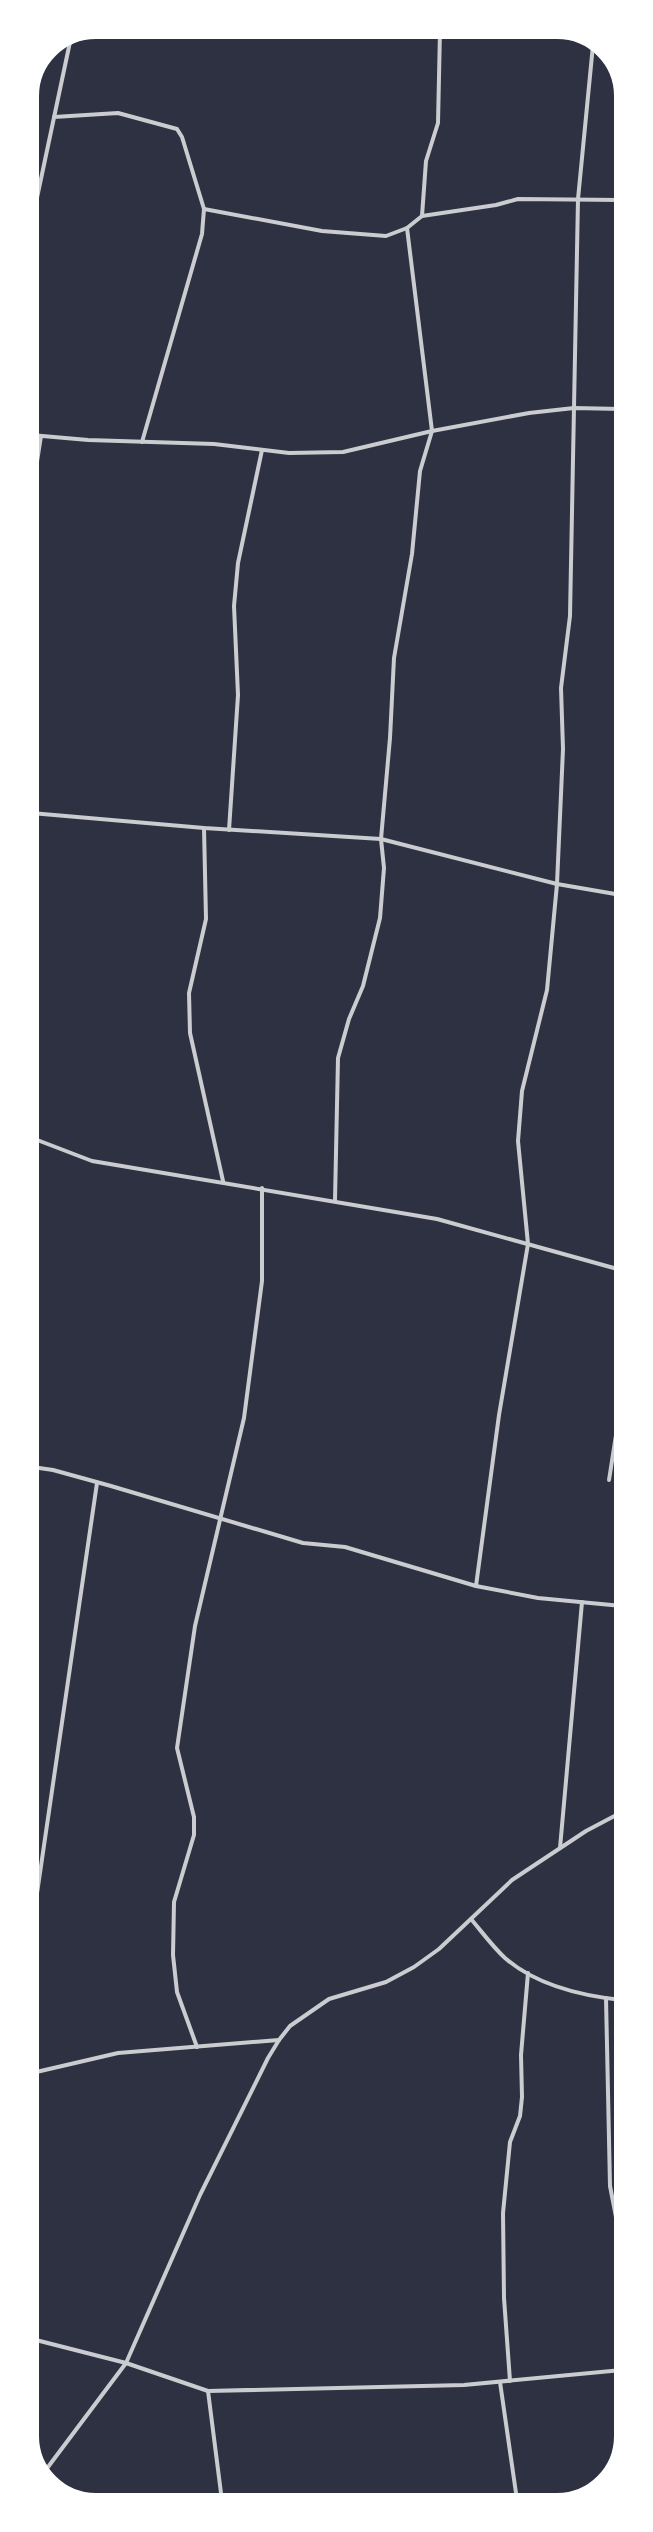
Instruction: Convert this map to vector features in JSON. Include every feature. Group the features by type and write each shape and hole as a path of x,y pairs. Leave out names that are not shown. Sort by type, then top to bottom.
{"street":[{"path":"422,216 426,161 438,123 440,38"},
{"path":"38,193 69,45"},
{"path":"476,1586 500,1415 528,1244 518,1141 521,1098 547,990 557,884 563,749 561,688 570,616 578,199 593,51"},
{"path":"54,116 118,113 177,129 182,137 204,209 202,234 142,442"},
{"path":"204,209 322,231 386,236 407,228 422,216 496,205 518,199 615,200"},
{"path":"335,1200 338,1058 349,1019 363,986 380,918 384,868 381,839 390,738 394,658 412,554 420,471 432,431 407,228"},
{"path":"38,436 142,442 214,444 288,453 343,452 432,431 529,413 574,408 615,409"},
{"path":"38,455 41,436"},
{"path":"229,830 238,695 234,606 238,563 262,450"},
{"path":"38,814 229,830 381,839 557,884 615,894"},
{"path":"204,828 206,919 191,981 188,1010 190,1033 223,1181"},
{"path":"38,1140 92,1161 223,1181 437,1219 615,1268"},
{"path":"197,2047 177,1992 173,1955 174,1902 194,1835 194,1817 177,1748 182,1703 195,1626 244,1418 262,1281 262,1188"},
{"path":"609,1480 615,1444"},
{"path":"38,1469 54,1470 303,1543 345,1547 476,1586 538,1598 615,1605"},
{"path":"38,1886 97,1483"},
{"path":"560,1848 582,1602"},
{"path":"48,2467 126,2363 200,2195 279,2040 290,2026 329,1998 386,1982 414,1967 439,1948 512,1880 560,1848 615,1816"},
{"path":"471,1919 505,1958 528,1974 556,1986 615,1999"},
{"path":"510,2381 504,2298 503,2213 510,2142 520,2116 522,2097 521,2055 528,1974"},
{"path":"606,1998 610,2186 615,2212"},
{"path":"38,2072 118,2053 279,2040"},
{"path":"38,2341 126,2363 208,2391 464,2386 615,2371"},
{"path":"500,2382 516,2494"},
{"path":"208,2391 221,2494"}]}
